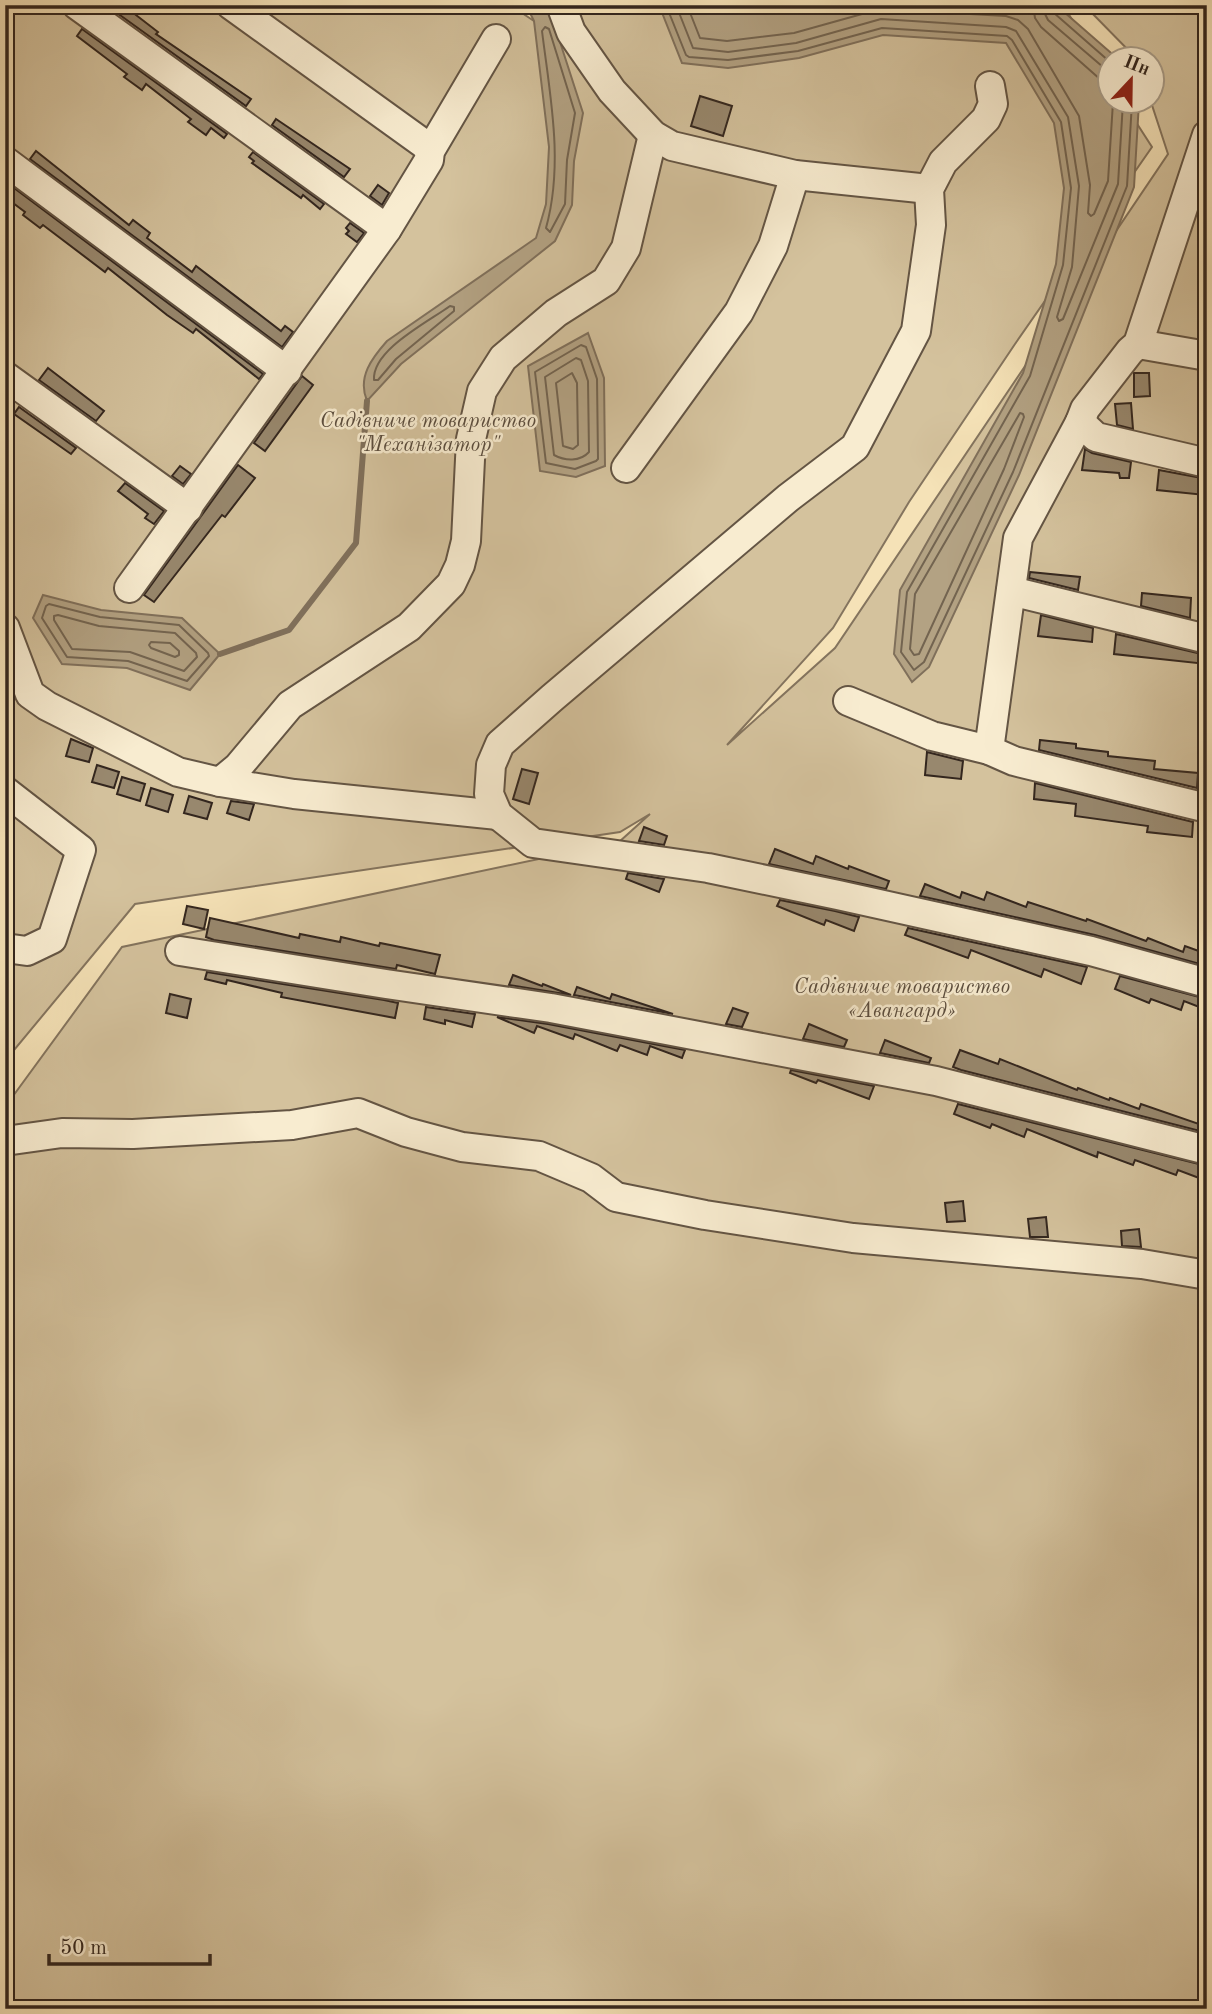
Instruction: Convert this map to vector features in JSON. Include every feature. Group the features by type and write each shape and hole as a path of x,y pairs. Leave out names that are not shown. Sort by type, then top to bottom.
{"street":[{"path":"77,5 387,229"},
{"path":"231,5 424,144 429,151"},
{"path":"561,5 571,33 605,81 653,135 672,146 795,175 929,189"},
{"path":"129,588 387,229 429,160 429,151 496,39"},
{"path":"990,86 993,104 986,119 943,162 929,189 932,225 916,331 855,447 788,498 500,744 491,765 489,794 498,815 533,843 708,868 838,895 1091,951 1207,983"},
{"path":"220,782 238,767 290,705 409,627 451,584 460,565 466,541 471,439 482,391 503,358 556,313 606,281 626,247 653,135"},
{"path":"989,750 1018,538 1085,409 1138,344 1207,135"},
{"path":"5,162 286,371"},
{"path":"626,468 739,312 773,246 795,175"},
{"path":"1138,344 1207,356"},
{"path":"5,376 188,508"},
{"path":"1080,422 1096,438 1207,463"},
{"path":"1011,591 1207,639"},
{"path":"5,628 30,694 47,706 178,772 294,794 498,815"},
{"path":"848,701 932,736 989,750 1014,761 1207,808"},
{"path":"5,790 81,850 52,939 27,951 5,948"},
{"path":"180,951 551,1008 922,1079 1207,1150"},
{"path":"5,1141 62,1133 133,1134 292,1125 358,1113 407,1132 462,1147 539,1156 591,1178 615,1197 853,1238 1142,1264 1207,1275"}],"green space":[{"path":"5,5 510,5 534,21 601,11 598,5 1063,5 1096,58 1096,116 1132,116 1152,147 909,502 833,628 727,745 835,648 1168,154 1156,116 1166,116 1166,46 1124,46 1084,5 1207,5 1207,2009 5,2009 5,1107 122,947 619,842 650,814 620,832 135,904 5,1061"}],"water":[{"path":"526,5 548,5 583,113 574,161 572,205 555,241 401,364 367,401 364,392 365,376 371,361 387,341 536,238 546,204 549,147 534,21"},
{"path":"659,5 1056,5 1103,46 1096,46 1096,116 1138,116 1134,187 1019,475 929,667 912,682 894,654 900,590 1023,373 1056,264 1064,188 1054,123 1006,43 883,35 799,58 728,68 682,63"},
{"path":"588,333 604,378 605,466 576,477 540,471 528,366"},
{"path":"43,595 101,610 182,618 220,654 190,690 127,668 62,664 33,618"}],"building":[{"path":"106,5 123,5 158,32 156,34 251,99 246,106"},
{"path":"82,29 227,134 224,138 211,128 206,135 188,122 191,119 146,84 142,90 124,77 127,74 77,36"},
{"path":"700,96 732,106 723,136 691,126"},
{"path":"276,119 350,169 344,177 272,125"},
{"path":"36,151 129,225 133,220 150,233 147,238 192,272 196,266 281,331 285,326 293,332 282,347 30,159"},
{"path":"253,152 324,204 320,209 252,163 254,161 249,157"},
{"path":"10,185 263,374 259,379 196,329 193,333 167,315 108,268 105,272 43,225 40,228 5,197 5,191"},
{"path":"378,185 389,193 382,205 370,196"},
{"path":"350,223 364,233 357,242 346,234"},
{"path":"48,368 104,411 96,421 39,380"},
{"path":"1134,373 1149,373 1150,396 1134,397"},
{"path":"302,376 313,385 265,451 254,443"},
{"path":"1131,403 1133,429 1117,425 1115,404"},
{"path":"19,407 76,448 71,454 14,414"},
{"path":"1085,449 1131,462 1129,478 1120,478 1119,473 1082,470"},
{"path":"238,465 255,478 225,517 222,515 154,602 144,595"},
{"path":"180,466 191,474 183,484 172,476"},
{"path":"1159,470 1207,479 1205,495 1157,490"},
{"path":"125,483 164,511 154,524 145,518 148,514 118,491"},
{"path":"1030,572 1080,577 1078,590 1029,578"},
{"path":"1142,593 1191,598 1190,618 1141,606"},
{"path":"1041,615 1093,628 1092,642 1038,636"},
{"path":"1116,634 1206,655 1206,664 1114,654"},
{"path":"71,739 93,748 89,762 66,756"},
{"path":"1040,740 1076,744 1076,748 1108,752 1108,756 1155,761 1154,769 1198,773 1197,788 1039,750"},
{"path":"927,752 963,761 961,779 925,775"},
{"path":"97,765 119,772 114,788 92,782"},
{"path":"522,769 538,773 529,804 513,799"},
{"path":"122,777 145,784 140,801 117,794"},
{"path":"1035,783 1193,822 1192,837 1147,832 1148,826 1075,816 1076,804 1034,799"},
{"path":"151,788 173,795 168,812 146,805"},
{"path":"189,796 212,803 207,819 184,813"},
{"path":"231,801 254,804 249,820 227,813"},
{"path":"644,827 667,836 664,845 639,841"},
{"path":"775,849 813,864 816,856 889,881 886,889 769,864"},
{"path":"628,873 664,879 659,892 626,879"},
{"path":"925,884 960,898 962,892 984,900 987,892 1026,907 1028,902 1086,921 1087,919 1183,952 1185,946 1207,954 1207,966 1095,935 920,896"},
{"path":"780,900 859,917 854,931 826,920 824,925 777,906"},
{"path":"187,906 208,910 204,929 183,924"},
{"path":"210,918 299,938 300,934 340,942 341,937 440,955 435,974 397,965 396,969 214,940 206,937"},
{"path":"908,928 1087,967 1081,984 1044,969 1041,977 971,950 968,958 905,935"},
{"path":"207,972 398,1003 395,1018 281,997 282,993 227,980 226,984 205,979"},
{"path":"513,975 542,986 543,984 571,995 509,985"},
{"path":"1120,976 1207,999 1207,1010 1184,1001 1181,1010 1151,999 1149,1003 1115,989"},
{"path":"577,987 610,999 612,994 673,1014 574,995"},
{"path":"170,994 191,999 187,1018 166,1013"},
{"path":"426,1007 475,1014 472,1027 445,1020 445,1024 424,1019"},
{"path":"733,1008 748,1013 742,1027 726,1024"},
{"path":"497,1017 685,1050 682,1058 650,1046 647,1055 620,1045 617,1051 575,1034 573,1039 537,1026 534,1033"},
{"path":"809,1024 847,1040 844,1047 803,1039"},
{"path":"885,1040 931,1058 929,1063 880,1053"},
{"path":"960,1050 998,1064 1000,1059 1109,1100 1110,1098 1139,1109 1141,1104 1202,1125 1200,1131 961,1070 953,1067"},
{"path":"791,1070 874,1086 869,1099 818,1080 816,1083 790,1073"},
{"path":"958,1104 1207,1166 1207,1181 1178,1170 1176,1175 1135,1160 1133,1165 1098,1152 1097,1157 1027,1129 1024,1137 992,1124 990,1128 954,1114"},
{"path":"963,1201 965,1221 947,1222 945,1203"},
{"path":"1046,1217 1048,1237 1030,1237 1028,1219"},
{"path":"1139,1229 1141,1247 1122,1246 1121,1231"}],"waterway":[{"path":"220,654 289,630 356,543 367,401"}],"park label":[{"name":"Садівниче товариство \"Механізатор\"","path":"428,432"},
{"name":"Садівниче товариство «Авангард»","path":"902,998"}]}
